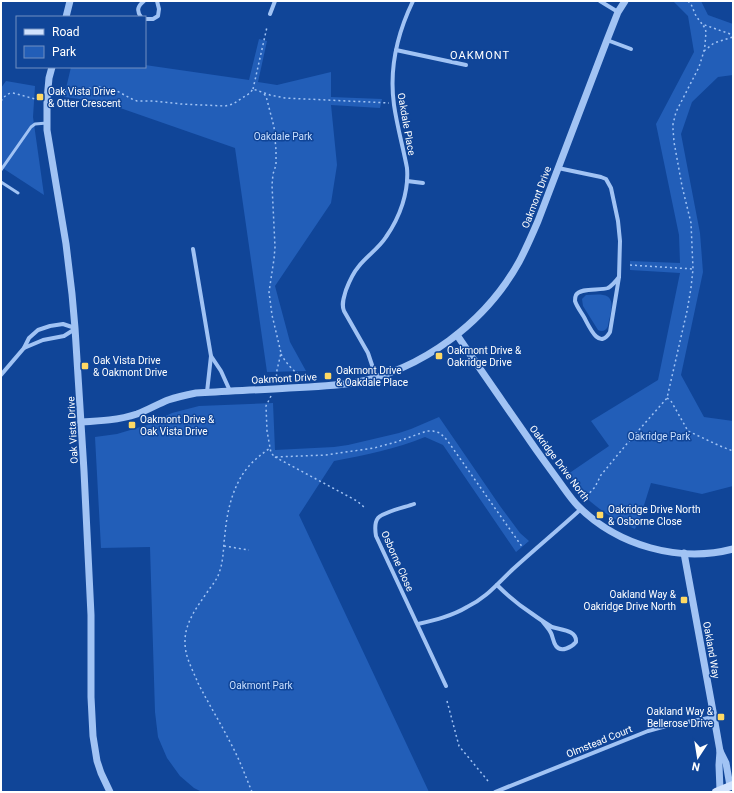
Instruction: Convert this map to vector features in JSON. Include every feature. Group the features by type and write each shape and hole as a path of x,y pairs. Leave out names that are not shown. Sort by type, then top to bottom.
{"main road":[{"path":"719,791 731,788"}],"street":[{"path":"66,16 70,1"},
{"path":"140,16 138,8 144,1"},
{"path":"146,19 153,19 158,16 159,9 157,1"},
{"path":"270,14 274,1"},
{"name":"Oakdale Place","path":"376,377 368,353 344,311 344,297 354,273 382,243 392,228 401,209 406,189 407,168 394,103 393,77 396,50 402,28 413,1"},
{"path":"600,1 618,12"},
{"name":"Oakmont Drive","path":"81,422 105,421 126,417 168,400 196,393 329,386 357,382 376,377 420,359 433,352 457,335 488,305 505,285 519,263 532,235 618,12 625,1"},
{"path":"607,40 631,49"},
{"path":"396,50 466,65"},
{"name":"Oak Vista Drive","path":"52,68 47,100 48,141 71,277 75,328 90,615 93,736 97,761 110,792"},
{"path":"558,168 606,179 612,193 620,232 619,277 611,330 609,335 606,337 598,337 592,333 576,302 576,296 582,291 609,287 614,284 619,277"},
{"path":"407,181 423,183"},
{"path":"193,249 211,356 207,392"},
{"path":"1,375 24,348 29,338 38,330 44,327 63,324 75,328"},
{"path":"24,348 43,340 64,336 75,328"},
{"name":"Oakridge Drive North","path":"457,335 552,472 577,505 600,524 624,538 668,552 715,553 733,549"},
{"path":"211,356 221,371 230,391"},
{"name":"Osborne Close","path":"414,504 381,515 377,519 375,527 376,536 446,686"},
{"path":"418,624 462,610 477,601 497,586 510,571 581,509"},
{"name":"Oakland Way","path":"684,553 720,751 719,791"},
{"path":"497,586 515,602 552,627 574,634 576,642 572,646 560,649 558,648 554,643 551,632 544,622"},
{"name":"Olmstead Court","path":"495,792 648,730 714,717"},
{"name":"Oakland Way","path":"720,751 726,763 731,788"}],"lane":[{"path":"1,170 31,127 35,124 47,123"},
{"path":"1,182 18,193"}],"path":[{"path":"583,500 595,487 602,475 630,440 667,398 687,311 694,269 688,208 682,186 672,129 676,112 699,67 704,51 706,32 688,1"},
{"path":"702,24 733,36"},
{"path":"59,92 80,91 104,87 115,90 137,101 154,100 181,104 225,106 233,104 245,97 253,89 267,27"},
{"path":"704,51 714,44 733,36"},
{"path":"253,89 264,94 285,98 388,104"},
{"path":"1,101 9,93 40,100"},
{"path":"264,94 266,96 274,127 276,150 276,165 272,185 275,247 269,292 272,315 281,353 289,365 301,376"},
{"path":"630,265 694,269"},
{"path":"276,381 281,353"},
{"path":"270,396 266,406 267,431 271,453 273,456 357,501 364,507"},
{"path":"667,398 671,401 688,431 733,451"},
{"path":"273,456 339,454 374,448 427,431 440,433 447,440 523,548"},
{"path":"252,792 230,742 195,675 186,653 184,641 190,617 215,582 219,573 222,564 230,501 239,480 249,466 270,448"},
{"path":"224,546 249,550"},
{"path":"447,701 459,746 488,781"}],"green space":[{"name":"Oakridge Park","path":"673,1 701,1 708,15 733,24 733,75 718,77 692,102 681,134 700,233 703,272 681,375 704,417 733,421 733,486 702,494 651,483 635,529 599,509 579,490 568,474 609,446 591,421 658,380 680,273 630,270 630,261 680,263 679,235 656,124 694,52 688,16"},
{"name":"Oakdale Park","path":"259,39 267,41 258,82 277,85 331,72 331,97 382,99 380,108 331,105 337,165 331,203 275,286 290,342 306,371 267,372 235,148 103,102 64,97 71,68 146,68 146,65 249,80"},
{"path":"6,81 35,86 33,117 44,195 1,167 1,88"},
{"path":"586,295 603,295 610,299 612,308 608,326 605,330 598,330 583,306 582,299"},
{"name":"Oakmont Park","path":"273,403 275,450 348,445 399,433 439,417 500,506 520,533 529,541 516,552 443,445 425,437 392,448 334,461 299,515 429,792 202,792 194,788 180,776 167,758 158,737 155,712 150,547 101,548 95,437 117,434 147,425 172,413 199,406"}],"place":[{"name":"Oak Vista Drive & Otter Crescent","path":"40,97"},
{"name":"Oakmont Drive & Oakridge Drive","path":"439,356"},
{"name":"Oak Vista Drive & Oakmont Drive","path":"85,366"},
{"name":"Oakmont Drive & Oakdale Place","path":"328,376"},
{"name":"Oakmont Drive & Oak Vista Drive","path":"132,425"},
{"name":"Oakridge Drive North & Osborne Close","path":"600,515"},
{"name":"Oakland Way & Oakridge Drive North","path":"684,600"},
{"name":"Oakland Way & Bellerose Drive","path":"721,717"}],"district":[{"name":"OAKMONT","path":"480,55"}]}
